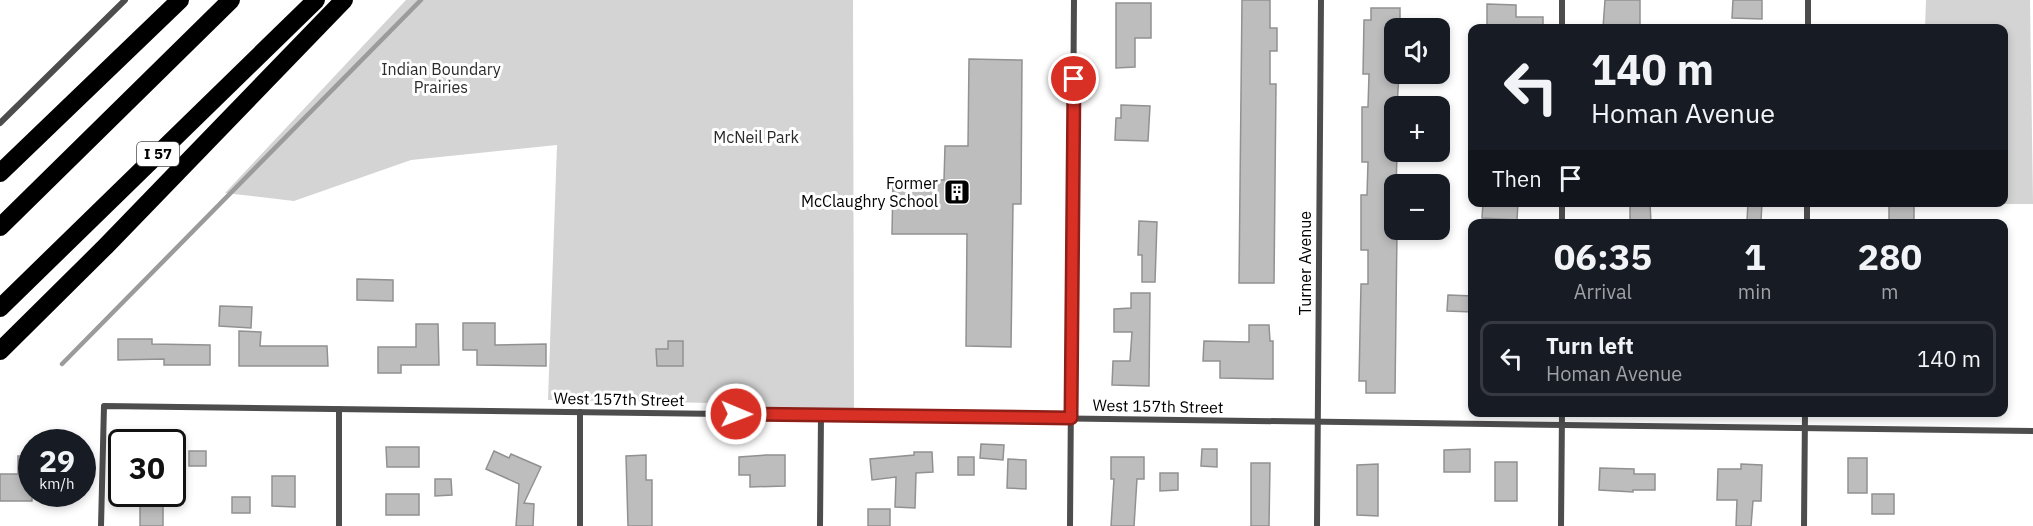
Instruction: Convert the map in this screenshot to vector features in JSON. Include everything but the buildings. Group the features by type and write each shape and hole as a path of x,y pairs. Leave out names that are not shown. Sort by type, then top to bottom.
{"highway":[{"path":"0,173 180,0"},
{"path":"0,227 231,0"},
{"name":"I 57","path":"0,308 316,0"},
{"path":"0,351 344,0"}],"street":[{"path":"0,123 125,0"},
{"path":"1070,526 1074,0"},
{"name":"Turner Avenue","path":"1317,526 1321,0"},
{"path":"1562,0 1562,24"},
{"path":"1808,0 1808,24"},
{"name":"West 157th Street","path":"101,526 104,406 2033,431"},
{"path":"339,409 339,526"},
{"path":"580,412 580,526"},
{"path":"820,526 821,415"},
{"path":"1561,526 1562,417"},
{"path":"1804,526 1805,417"}],"green space":[{"path":"406,0 853,0 854,415 714,414 714,403 548,400 557,145 411,160 294,201 225,193"},
{"path":"1926,0 2030,0 2033,204 2008,204 2008,24 1925,24"}],"waterway":[{"path":"62,364 421,0"}],"place":[{"name":"Former McClaughry School","path":"957,192"}],"route":[{"path":"736,414 1071,418 1074,79"}],"park label":[{"name":"Indian Boundary Prairies","path":"441,78"},
{"name":"McNeil Park","path":"756,137"}]}
